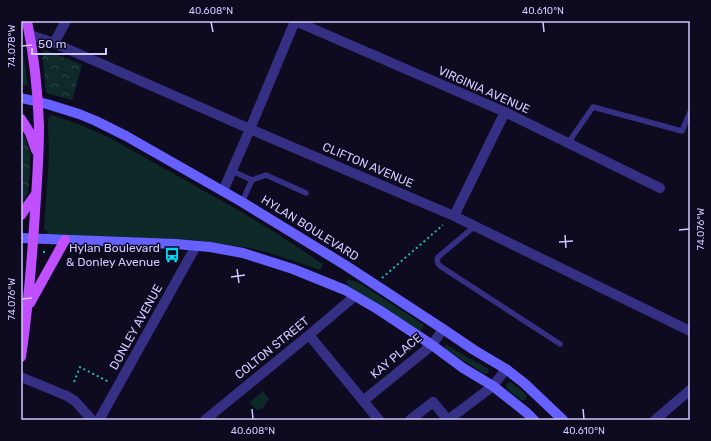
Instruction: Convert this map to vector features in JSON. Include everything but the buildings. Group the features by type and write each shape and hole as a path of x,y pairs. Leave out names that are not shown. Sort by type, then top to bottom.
{"main road":[{"path":"21,357 34,239 39,126 35,77 27,21"},
{"name":"HYLAN BOULEVARD","path":"21,98 79,114 96,121 126,136 242,202 345,265 474,350 506,369 563,420"},
{"path":"21,119 30,133 38,157"},
{"path":"21,215 37,194"},
{"path":"21,238 196,246 229,250 256,256 300,271 333,285 379,310 432,345 463,368 493,386 534,420"},
{"path":"27,308 66,240"}],"street":[{"path":"54,43 66,21"},
{"path":"223,191 295,21"},
{"name":"VIRGINIA AVENUE","path":"295,21 505,112 660,188"},
{"name":"CLIFTON AVENUE","path":"30,35 54,43 454,216 690,331"},
{"path":"454,216 505,112"},
{"name":"DONLEY AVENUE","path":"99,420 196,246"},
{"name":"COLTON STREET","path":"205,420 355,296"},
{"name":"KAY PLACE","path":"363,401 432,345 443,329"},
{"path":"309,335 379,420"},
{"path":"410,420 433,402 448,420 493,386 506,369"},
{"path":"21,377 67,396 75,402 92,420"},
{"path":"658,419 690,390"}],"lane":[{"path":"568,143 593,107 682,131 690,112"},
{"path":"232,171 252,180 266,175 306,193"},
{"path":"242,202 252,180"},
{"path":"475,226 438,257 438,264 560,344"}],"path":[{"path":"382,278 443,226"},
{"path":"39,254 50,254"},
{"path":"74,382 80,367 109,382"}],"green space":[{"path":"21,38 28,86 21,85"},
{"path":"45,50 82,65 72,100 46,92 42,53"},
{"path":"51,115 67,120 112,139 245,214 323,264 320,270 250,248 195,240 47,234 47,231 44,229 49,157 48,119"},
{"path":"21,129 30,153 30,168 28,193 21,206"},
{"path":"348,279 361,284 423,324 424,325 420,332 349,286 346,282"},
{"path":"446,345 487,368 489,370 488,373 484,374 446,349"},
{"path":"510,382 526,394 527,397 525,400 521,400 507,389 506,385"},
{"path":"263,391 269,399 262,409 256,410 250,402"}],"place":[{"name":"Hylan Boulevard & Donley Avenue","path":"172,255"}]}
